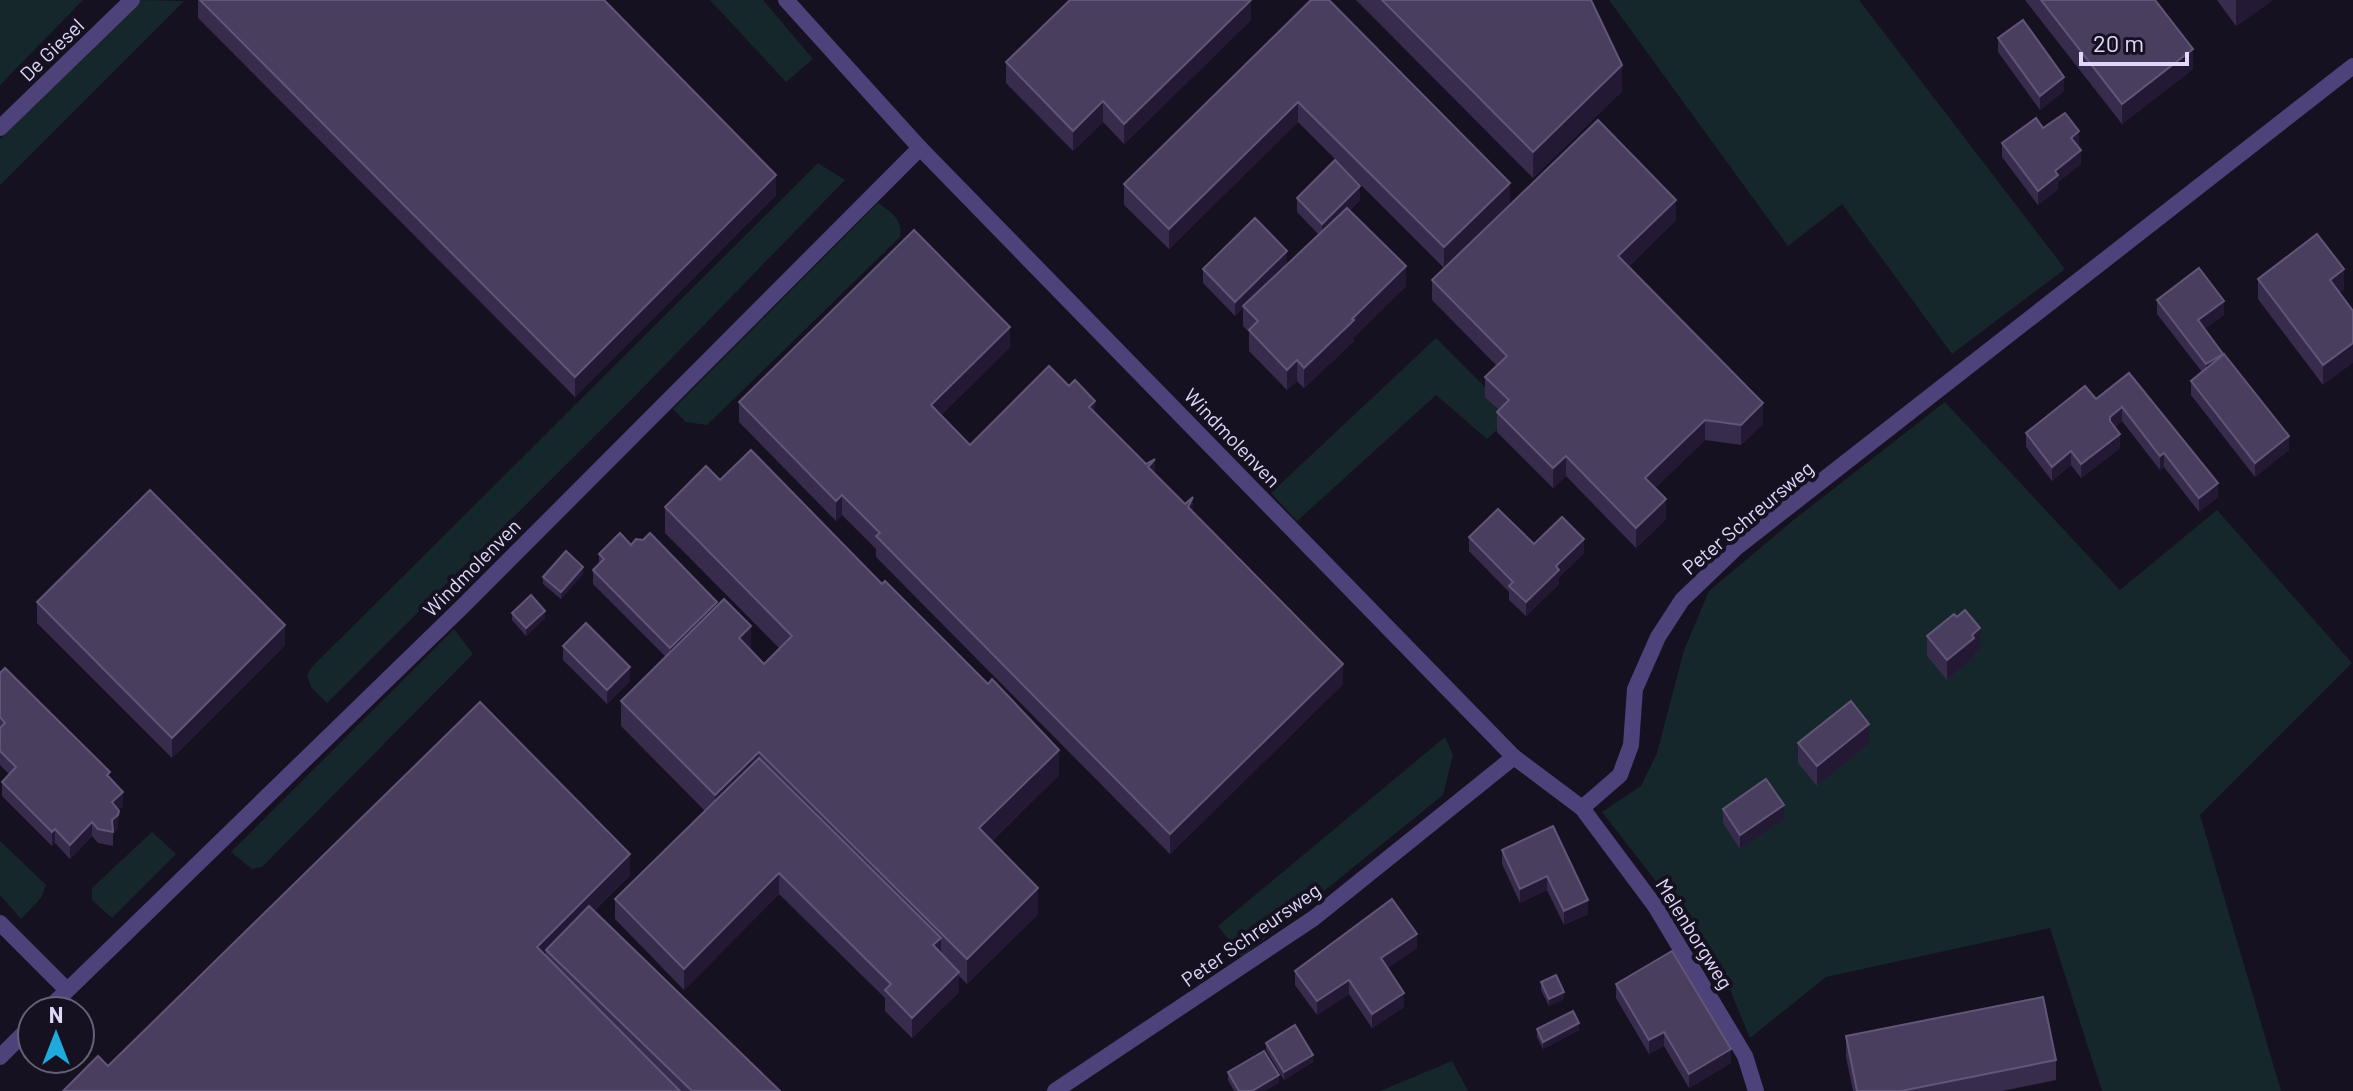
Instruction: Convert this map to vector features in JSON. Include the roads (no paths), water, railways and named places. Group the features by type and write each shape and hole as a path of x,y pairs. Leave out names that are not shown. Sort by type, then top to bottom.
{"street":[{"name":"De Giesel","path":"0,128 132,0"},
{"name":"Windmolenven","path":"786,0 920,148 1514,757"},
{"name":"Peter Schreursweg","path":"1582,808 1620,775 1631,745 1635,689 1658,637 1682,600 1736,548 2353,66"},
{"name":"Windmolenven","path":"62,995 463,606 920,148"},
{"name":"Peter Schreursweg","path":"1055,1091 1314,918 1514,757"},
{"path":"1514,757 1582,808"},
{"name":"Melenborgweg","path":"1582,808 1655,906 1745,1056 1756,1091"},
{"path":"0,923 67,990"},
{"path":"0,1057 16,1041"}]}
